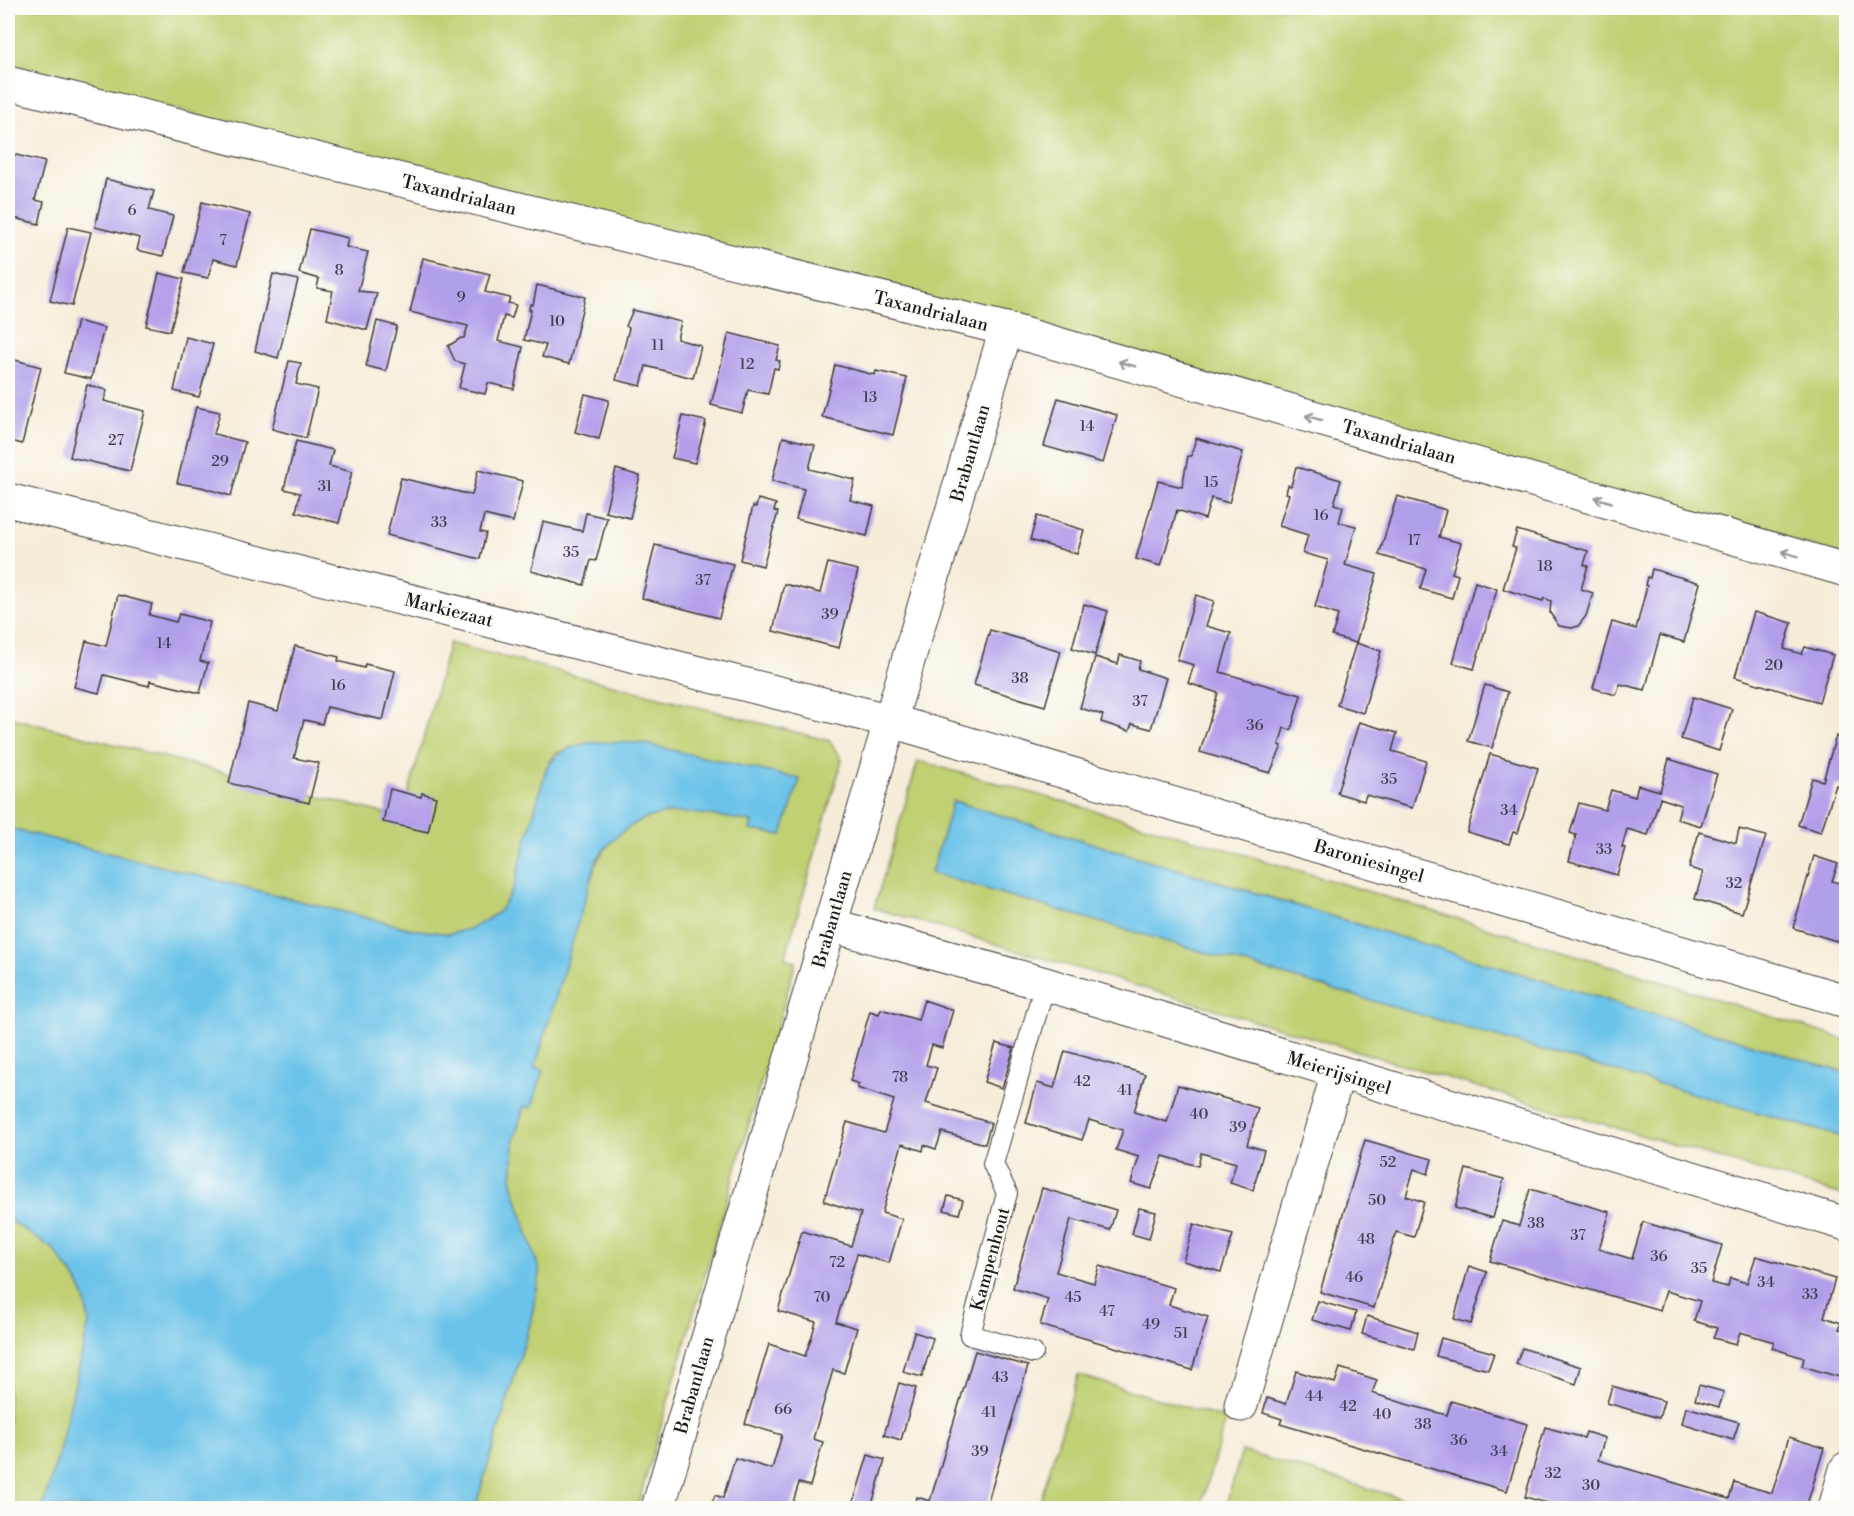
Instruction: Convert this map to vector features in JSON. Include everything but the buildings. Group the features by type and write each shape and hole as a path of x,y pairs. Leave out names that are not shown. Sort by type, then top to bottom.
{"street":[{"name":"Taxandrialaan","path":"8,83 1006,329 1846,570"},
{"name":"Brabantlaan","path":"658,1509 1006,329"},
{"name":"Markiezaat","path":"8,500 891,721"},
{"name":"Baroniesingel","path":"891,721 1846,1001"},
{"name":"Meierijsingel","path":"830,925 1045,984 1846,1224"},
{"path":"1241,1405 1338,1073"},
{"path":"1835,1509 1846,1469"}],"lane":[{"name":"Kampenhout","path":"1033,1353 970,1335 1007,1193 993,1164 1045,984"}],"green space":[{"path":"8,8 1846,8 1846,556 280,136 8,67"},
{"path":"449,643 830,741 842,760 785,958 796,962 637,1508 475,1508 530,1324 540,1273 512,1183 514,1140 524,1106 531,1108 542,1070 535,1068 590,877 605,849 616,837 641,820 671,811 695,812 752,822 750,830 782,835 582,744 555,754 546,769 513,890 499,912 473,928 449,934 412,929 8,828 8,717 402,818"},
{"path":"918,761 1384,896 1846,1040 1846,1073 954,801 931,873 1846,1138 1846,1196 874,908"},
{"path":"8,1219 53,1249 77,1281 85,1298 89,1323 58,1457 42,1508 8,1508"},
{"path":"1078,1375 1226,1419 1200,1508 1038,1508"},
{"path":"1242,1451 1434,1508 1225,1508"}],"water":[{"path":"588,743 641,743 800,779 782,835 750,830 752,822 686,813 666,814 648,818 630,826 613,839 597,859 535,1068 543,1070 532,1108 524,1106 514,1140 512,1183 540,1273 530,1324 475,1508 42,1508 58,1457 89,1323 85,1298 77,1281 53,1249 8,1219 8,828 412,929 449,934 473,928 499,912 513,889 546,769 555,758 576,746"},
{"path":"953,801 1846,1073 1846,1138 931,873"}]}
